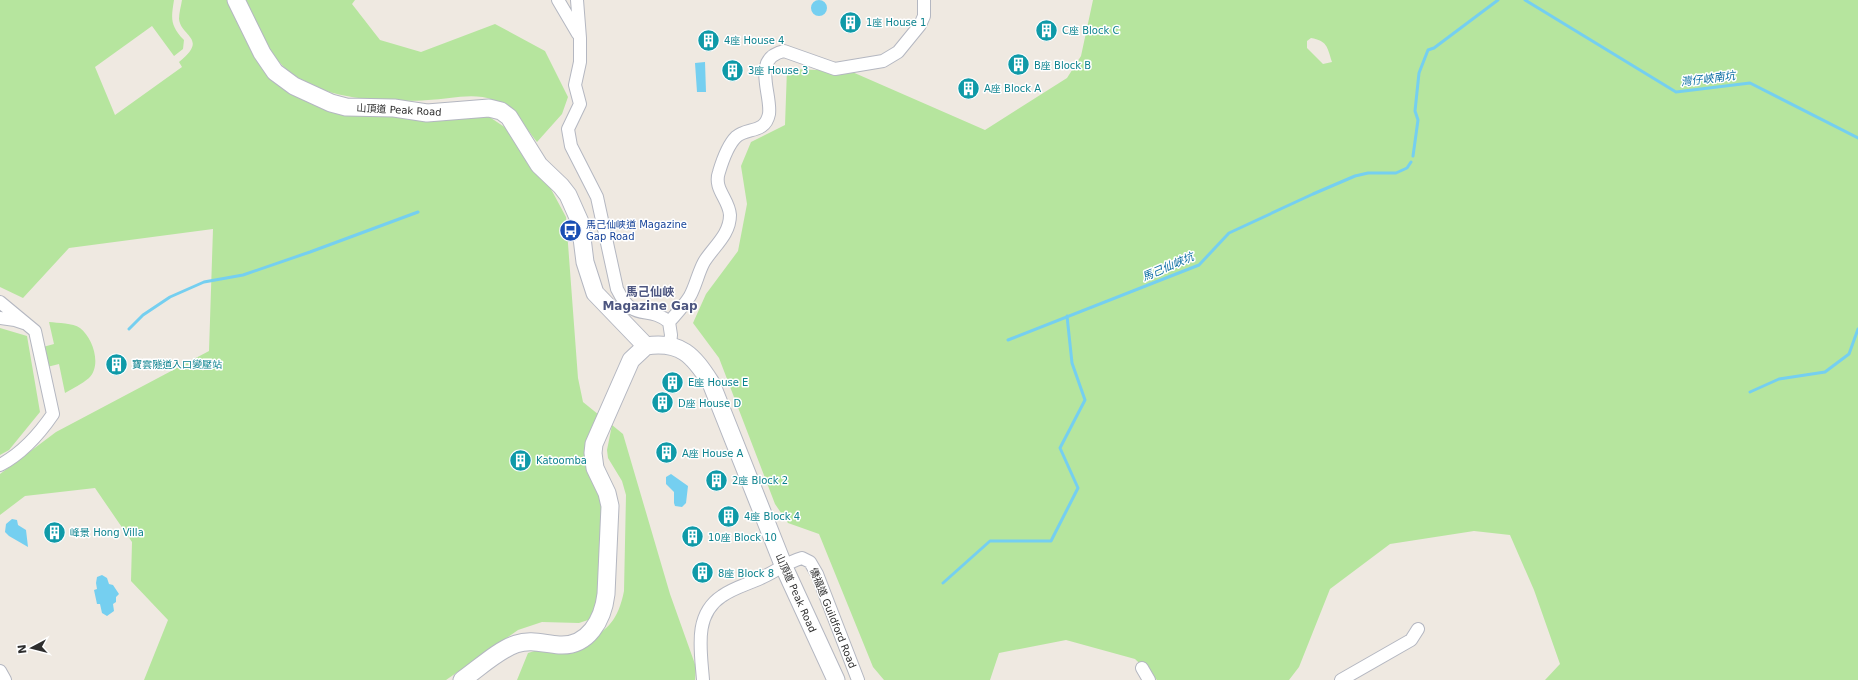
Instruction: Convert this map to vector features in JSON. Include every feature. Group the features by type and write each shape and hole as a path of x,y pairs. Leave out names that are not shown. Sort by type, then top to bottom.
{"main road":[{"name":"山頂道 Peak Road","path":"236,0 262,53 275,72 294,86 331,103 350,108 394,108 427,113 489,108 497,109 506,114 516,127 539,165 561,186 573,203 580,222 585,262 595,293 646,346"},
{"path":"623,321 629,340 629,353 625,374"},
{"name":"山頂道 Peak Road","path":"670,344 687,352 698,362 711,383 784,567 836,680"},
{"path":"462,680 511,646 535,641 558,645 573,643 588,636 597,624 602,613 606,594 610,506 607,493 595,468 593,448 598,432 610,410 631,360 646,346 670,344"}],"street":[{"path":"558,0 580,38"},
{"path":"577,0 580,62 575,85 580,104 568,129 571,146 596,197 617,289 621,298 635,311 662,316 669,322 672,335 670,344"},
{"path":"669,322 689,297 701,269 726,232 730,214 728,206 718,188 718,173 733,140 742,133 755,131 760,128 765,123 769,115 765,87 766,72 772,57 777,53 784,51 835,69 883,61 898,52 920,25 924,16 924,0"},
{"path":"0,302 35,331 53,414 44,428 10,460 0,466"},
{"path":"0,318 28,324"},
{"name":"僑福道 Guildford Road","path":"784,567 802,558 810,562 814,568 858,680"},
{"path":"703,680 701,629 704,618 710,608 726,593 784,567"},
{"path":"1341,680 1412,640 1418,629"},
{"path":"1142,668 1149,680"},
{"path":"0,671 5,680"}],"green space":[{"path":"0,0 174,0 172,17 176,30 184,40 183,49 174,56 152,26 95,67 115,115 182,67 179,62 188,54 193,43 181,25 179,19 182,0 227,0 255,57 364,115 394,117 488,116 506,128 530,150 566,217 578,378 583,402 599,415 602,491 600,596 595,615 588,620 579,623 542,622 518,630 446,680 144,680 168,620 131,581 132,542 95,488 25,496 0,515 0,474 56,432 209,351 213,229 69,248 23,298 0,287"},
{"path":"244,0 355,0 352,4 380,40 421,52 495,24 545,51 568,97 562,114 537,142 513,113 501,103 478,96 392,101 373,100 334,93 316,87 300,79 279,62 261,37"},
{"path":"1093,0 1858,0 1858,680 1545,680 1560,664 1534,590 1510,535 1474,531 1390,544 1330,589 1299,667 1289,680 1157,680 1135,659 1066,640 999,653 990,680 884,680 873,667 819,534 788,523 775,504 719,358 693,323 706,294 738,251 747,204 741,166 751,142 785,125 787,69 850,71 985,130 1067,78 1081,56","holes":["1311,38 1316,39 1326,45 1332,62 1323,64 1307,48 1307,41"]},
{"path":"49,322 69,324 80,328 89,338 94,352 95,366 93,373 89,378 65,393 59,364 47,367 43,347 54,344"},
{"path":"0,328 27,336 40,412 9,450 0,455"},
{"path":"612,425 623,434 670,594 696,667 695,680 517,680 528,653 589,638 601,632 611,623 619,610 624,591 626,495 622,481 608,458 607,450"}],"water":[{"path":"819,0 826,5 827,8 822,15 819,16 812,11 811,8 816,1"},
{"path":"705,62 706,92 697,92 695,63"},
{"path":"671,474 688,486 686,503 682,507 675,506 674,492 666,484 666,477"},
{"path":"12,519 17,520 18,525 26,530 28,547 5,532 6,524"},
{"path":"102,575 107,578 109,584 113,585 119,594 116,597 116,602 113,604 114,611 107,616 102,613 100,604 97,604 94,590 97,589 97,577"}],"waterway":[{"name":"馬己仙峽坑","path":"1413,156 1418,120 1415,111 1419,73 1428,50 1434,48 1498,0"},
{"name":"灣仔峽南坑","path":"1525,0 1676,92 1750,83 1858,138"},
{"name":"馬己仙峽坑","path":"1008,340 1199,265 1229,233 1313,194 1355,176 1368,173 1396,173 1407,168 1411,162"},
{"path":"129,329 143,315 170,297 204,282 243,275 418,212"},
{"path":"943,583 990,541 1051,541 1078,488 1060,448 1085,400 1072,363 1067,316"},
{"path":"1750,392 1779,379 1825,372 1849,354 1858,329"}],"place":[{"name":"1座 House 1","path":"851,22"},
{"name":"C座 Block C","path":"1047,30"},
{"name":"4座 House 4","path":"708,40"},
{"name":"B座 Block B","path":"1019,65"},
{"name":"3座 House 3","path":"732,70"},
{"name":"A座 Block A","path":"968,88"},
{"name":"馬己仙峽道 Magazine Gap Road","path":"570,230"},
{"name":"寶雲隧道入口變壓站","path":"116,364"},
{"name":"E座 House E","path":"673,382"},
{"name":"D座 House D","path":"662,403"},
{"name":"A座 House A","path":"667,453"},
{"name":"Katoomba","path":"520,460"},
{"name":"2座 Block 2","path":"717,480"},
{"name":"4座 Block 4","path":"729,516"},
{"name":"峰景 Hong Villa","path":"55,532"},
{"name":"10座 Block 10","path":"693,537"},
{"name":"8座 Block 8","path":"703,573"}],"district":[{"name":"馬己仙峽 Magazine Gap","path":"650,299"}]}
